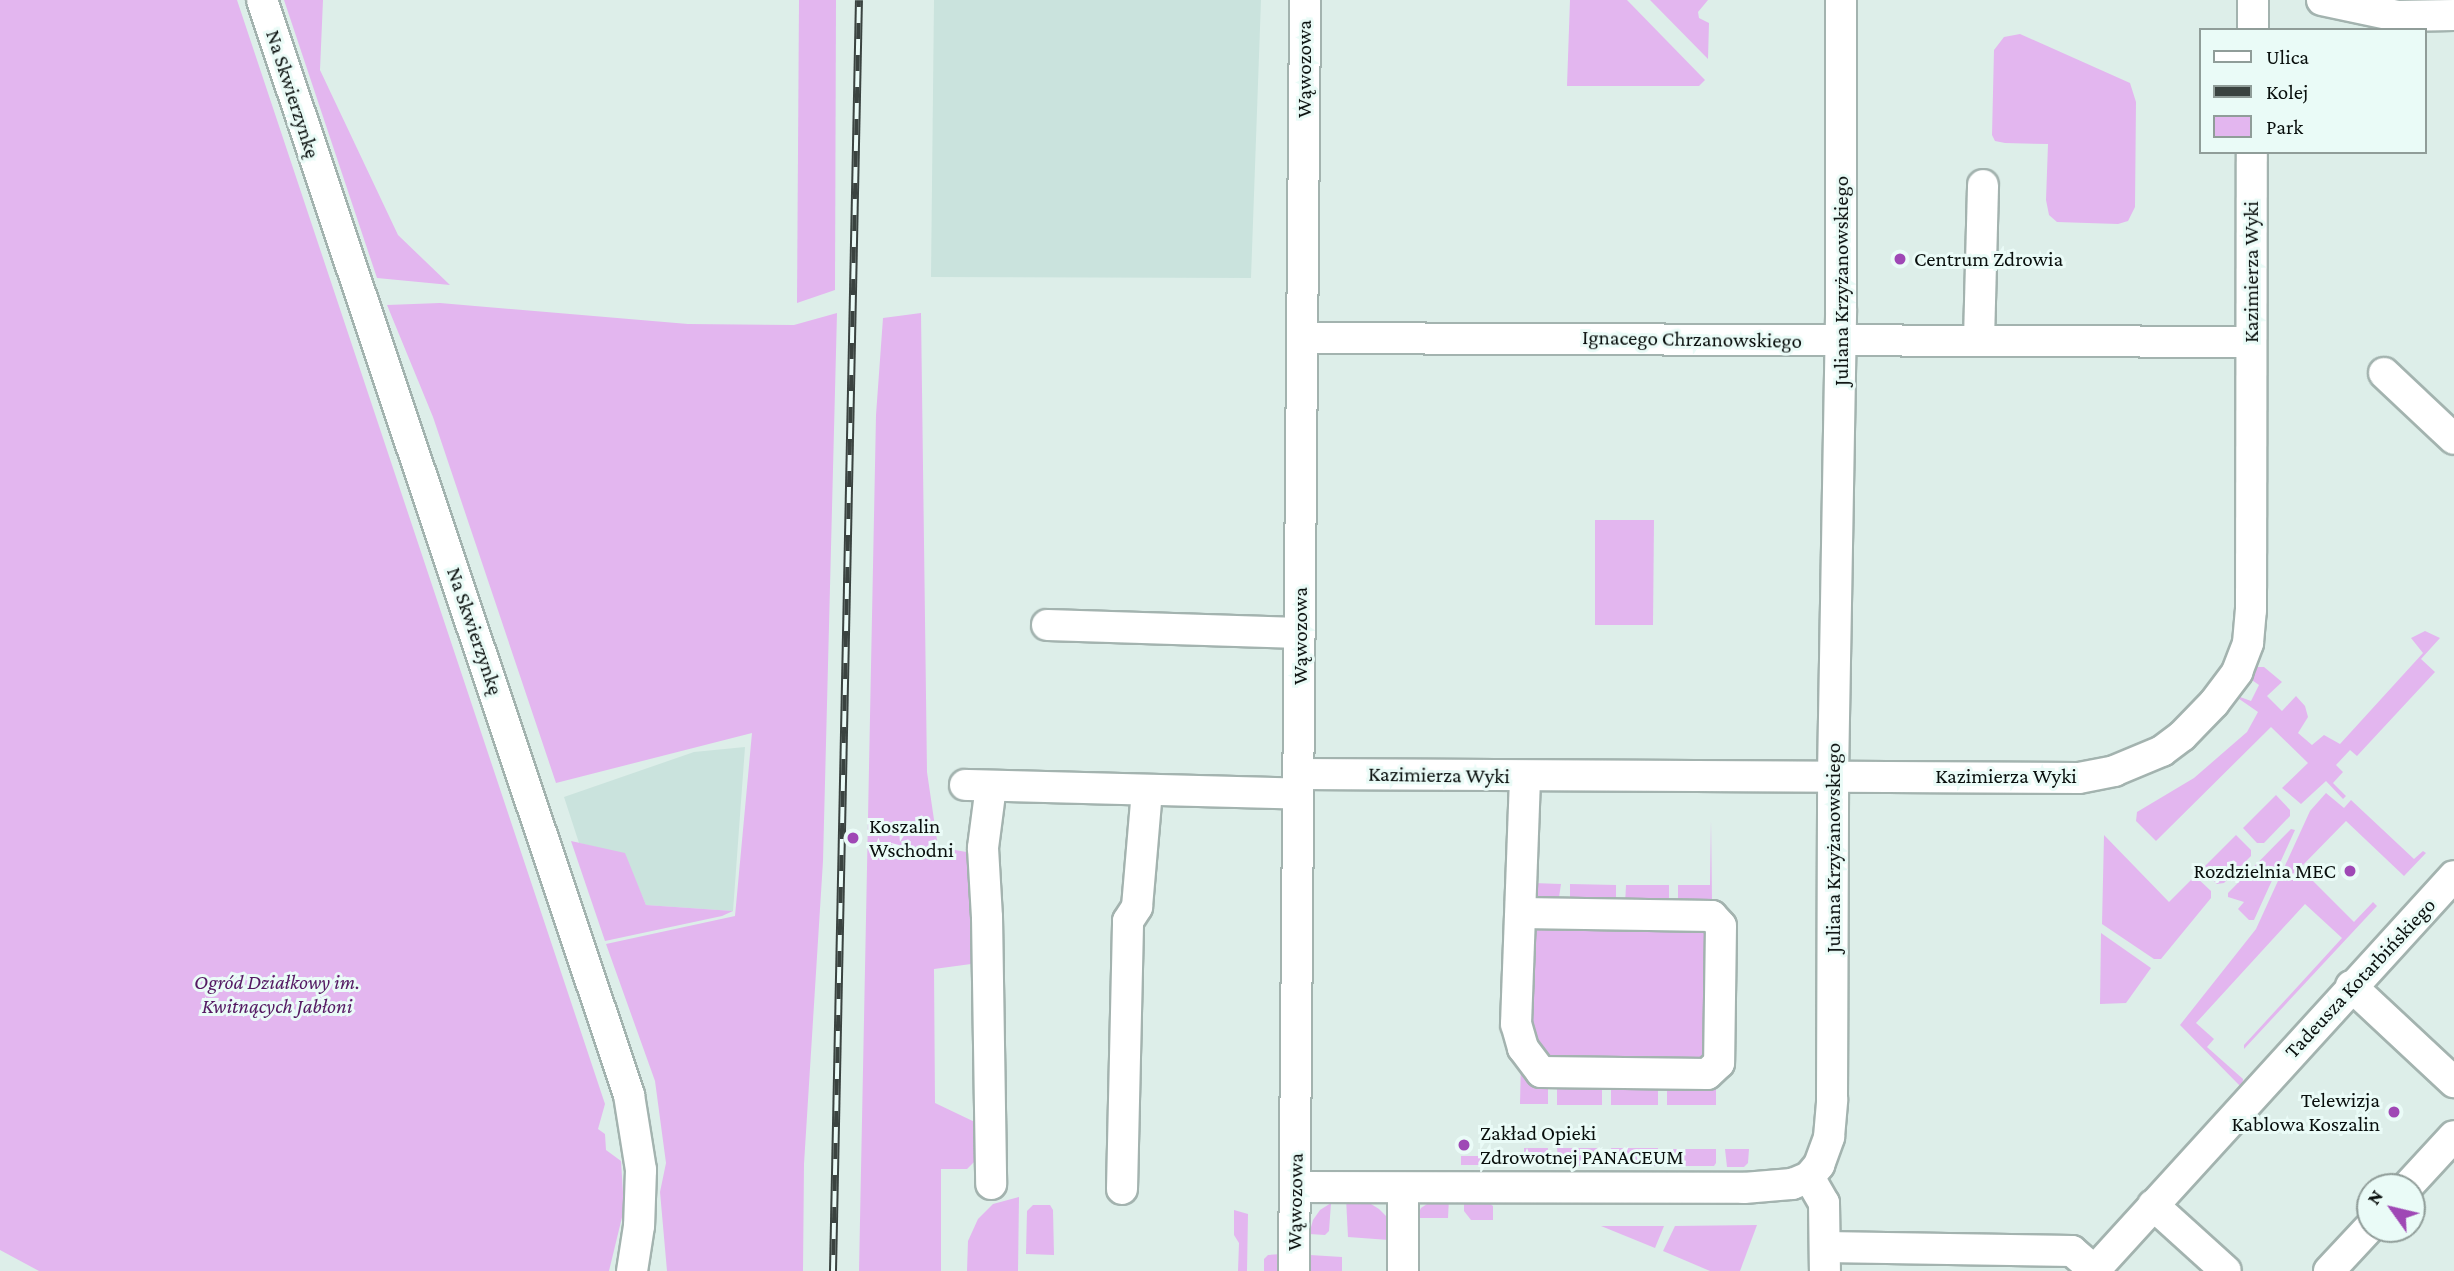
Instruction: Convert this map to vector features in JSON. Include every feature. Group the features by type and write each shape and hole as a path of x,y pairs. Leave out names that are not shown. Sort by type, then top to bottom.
{"street":[{"name":"Na Skwierzynkę","path":"262,0 629,1095 641,1170 639,1226 632,1271"},
{"name":"Wąwozowa","path":"1294,1271 1297,1187 1304,0"},
{"name":"Juliana Krzyżanowskiego","path":"1809,1177 1825,1151 1832,1115 1833,775 1841,341 1841,0"},
{"path":"2253,0 2253,28"},
{"path":"2322,0 2397,16 2454,15"},
{"name":"Kazimierza Wyki","path":"991,1184 987,917 978,786 1147,790 1525,776 1833,775 2079,778 2108,773 2149,758 2182,736 2201,718 2237,672 2248,643 2251,611 2252,154"},
{"path":"1979,340 1983,185"},
{"name":"Ignacego Chrzanowskiego","path":"1302,338 2251,342"},
{"path":"2384,373 2452,434"},
{"path":"1047,625 1300,633"},
{"path":"1522,914 1712,916 1721,926 1719,1063 1707,1074 1541,1072 1523,1048 1516,1024 1525,776"},
{"path":"1122,1189 1128,922 1138,906 1147,790"},
{"name":"Tadeusza Kotarbińskiego","path":"2094,1271 2454,876"},
{"path":"2351,986 2454,1082"},
{"path":"2420,1173 2454,1136"},
{"path":"1297,1187 1744,1188 1779,1186 1809,1177 1824,1203 1825,1259 2072,1251 2094,1271"},
{"path":"1403,1188 1403,1271"},
{"path":"2153,1205 2226,1271"},
{"path":"2329,1271 2356,1242"}],"shaded area":[{"path":"934,0 1261,0 1251,278 931,277"},
{"path":"745,747 733,911 646,905 624,854 579,843 564,797 694,752"}],"green space":[{"name":"Ogród Działkowy im. Kwitnących Jabłoni","path":"0,0 237,0 605,1104 598,1129 605,1134 606,1150 621,1161 624,1209 609,1271 39,1271 0,1250"},
{"path":"284,0 323,0 320,70 398,235 450,285 377,278"},
{"path":"799,0 836,0 835,290 797,303"},
{"path":"1570,0 1627,0 1705,80 1699,86 1567,86"},
{"path":"1650,0 1708,0 1698,12 1699,18 1709,23 1708,59"},
{"path":"2020,34 2130,83 2136,102 2135,207 2128,221 2118,224 2057,222 2049,215 2046,200 2048,144 1995,141 1992,135 1994,50 2004,37"},
{"path":"440,303 688,324 794,325 837,313 823,861 804,1164 803,1271 667,1271 660,1192 666,1163 655,1081 606,944 735,916 752,733 556,783 433,417 387,305"},
{"path":"921,313 927,772 938,847 972,853 971,964 934,969 935,1103 979,1124 980,1156 967,1169 941,1169 941,1271 859,1271 876,415 883,318"},
{"path":"1595,520 1654,520 1653,625 1595,625"},
{"path":"2425,631 2440,638 2421,659 2435,672 2357,756 2350,750 2336,765 2343,772 2333,783 2346,796 2343,799 2326,781 2301,804 2282,788 2308,763 2271,727 2156,841 2136,821 2137,812 2194,778 2247,732 2258,712 2232,694 2251,701 2259,685 2249,678 2252,667 2264,667 2282,682 2267,696 2282,711 2296,696 2305,706 2308,717 2298,733 2312,745 2324,735 2340,744 2423,653 2411,638"},
{"path":"2326,793 2344,808 2351,800 2414,859 2423,851 2426,853 2404,876 2346,821 2300,868 2354,922 2373,902 2377,906 2244,1049 2244,1045 2342,938 2305,904 2196,1023 2214,1039 2207,1047 2243,1079 2242,1088 2180,1025 2256,929 2310,811"},
{"path":"2276,795 2290,810 2290,816 2264,843 2257,843 2243,828"},
{"path":"1711,820 1712,900 1707,906 1678,901 1678,885 1710,885"},
{"path":"2291,829 2295,830 2254,920 2249,920 2238,909 2244,902 2228,897 2228,893"},
{"path":"2104,835 2169,902 2195,876 2211,891 2211,898 2161,959 2154,959 2102,924"},
{"path":"2236,835 2251,850 2251,856 2224,883 2217,884 2202,869"},
{"path":"571,841 625,853 646,905 733,911 722,916 605,941"},
{"path":"1533,883 1561,884 1558,904 1531,904"},
{"path":"1570,884 1616,885 1616,905 1570,904"},
{"path":"1626,885 1669,885 1669,905 1625,905"},
{"path":"1528,920 1706,922 1709,1059 1543,1064 1524,1033"},
{"path":"2101,933 2151,968 2126,1003 2100,1004"},
{"path":"1521,1060 1548,1084 1548,1104 1520,1104"},
{"path":"1557,1084 1602,1084 1602,1105 1557,1105"},
{"path":"1611,1084 1658,1084 1658,1105 1611,1105"},
{"path":"1667,1084 1716,1085 1716,1105 1667,1105"},
{"path":"1524,1148 1548,1148 1546,1165 1525,1165"},
{"path":"1557,1148 1601,1148 1601,1162 1599,1166 1559,1165"},
{"path":"1611,1148 1658,1148 1658,1163 1656,1166 1612,1166"},
{"path":"1667,1149 1716,1149 1716,1163 1714,1166 1669,1166"},
{"path":"1725,1149 1749,1149 1748,1163 1744,1167 1727,1167"},
{"path":"1461,1156 1518,1156 1518,1162 1516,1165 1461,1165"},
{"path":"1019,1197 1018,1271 967,1271 968,1241 978,1219 993,1204"},
{"path":"1346,1198 1363,1199 1379,1209 1386,1216 1389,1240 1348,1237"},
{"path":"1449,1198 1448,1218 1416,1218 1421,1208 1430,1202"},
{"path":"1481,1198 1493,1206 1493,1220 1471,1220 1464,1211 1464,1201"},
{"path":"1331,1203 1329,1231 1325,1235 1309,1234 1313,1220 1320,1210"},
{"path":"1033,1205 1050,1205 1053,1210 1054,1255 1026,1254 1027,1211"},
{"path":"1234,1210 1248,1214 1247,1271 1238,1271 1239,1243 1234,1235"},
{"path":"1757,1225 1740,1271 1710,1271 1663,1251 1675,1226"},
{"path":"1601,1226 1664,1226 1655,1248"},
{"path":"1282,1254 1282,1271 1264,1271 1264,1259 1268,1255"},
{"path":"1310,1255 1342,1257 1342,1271 1310,1271"}],"railway":[{"path":"833,1271 859,0"}],"place":[{"name":"Centrum Zdrowia","path":"1900,259"},
{"name":"Koszalin Wschodni","path":"853,838"},
{"name":"Rozdzielnia MEC","path":"2350,871"},
{"name":"Telewizja Kablowa Koszalin","path":"2394,1112"},
{"name":"Zakład Opieki Zdrowotnej PANACEUM","path":"1464,1145"}]}
